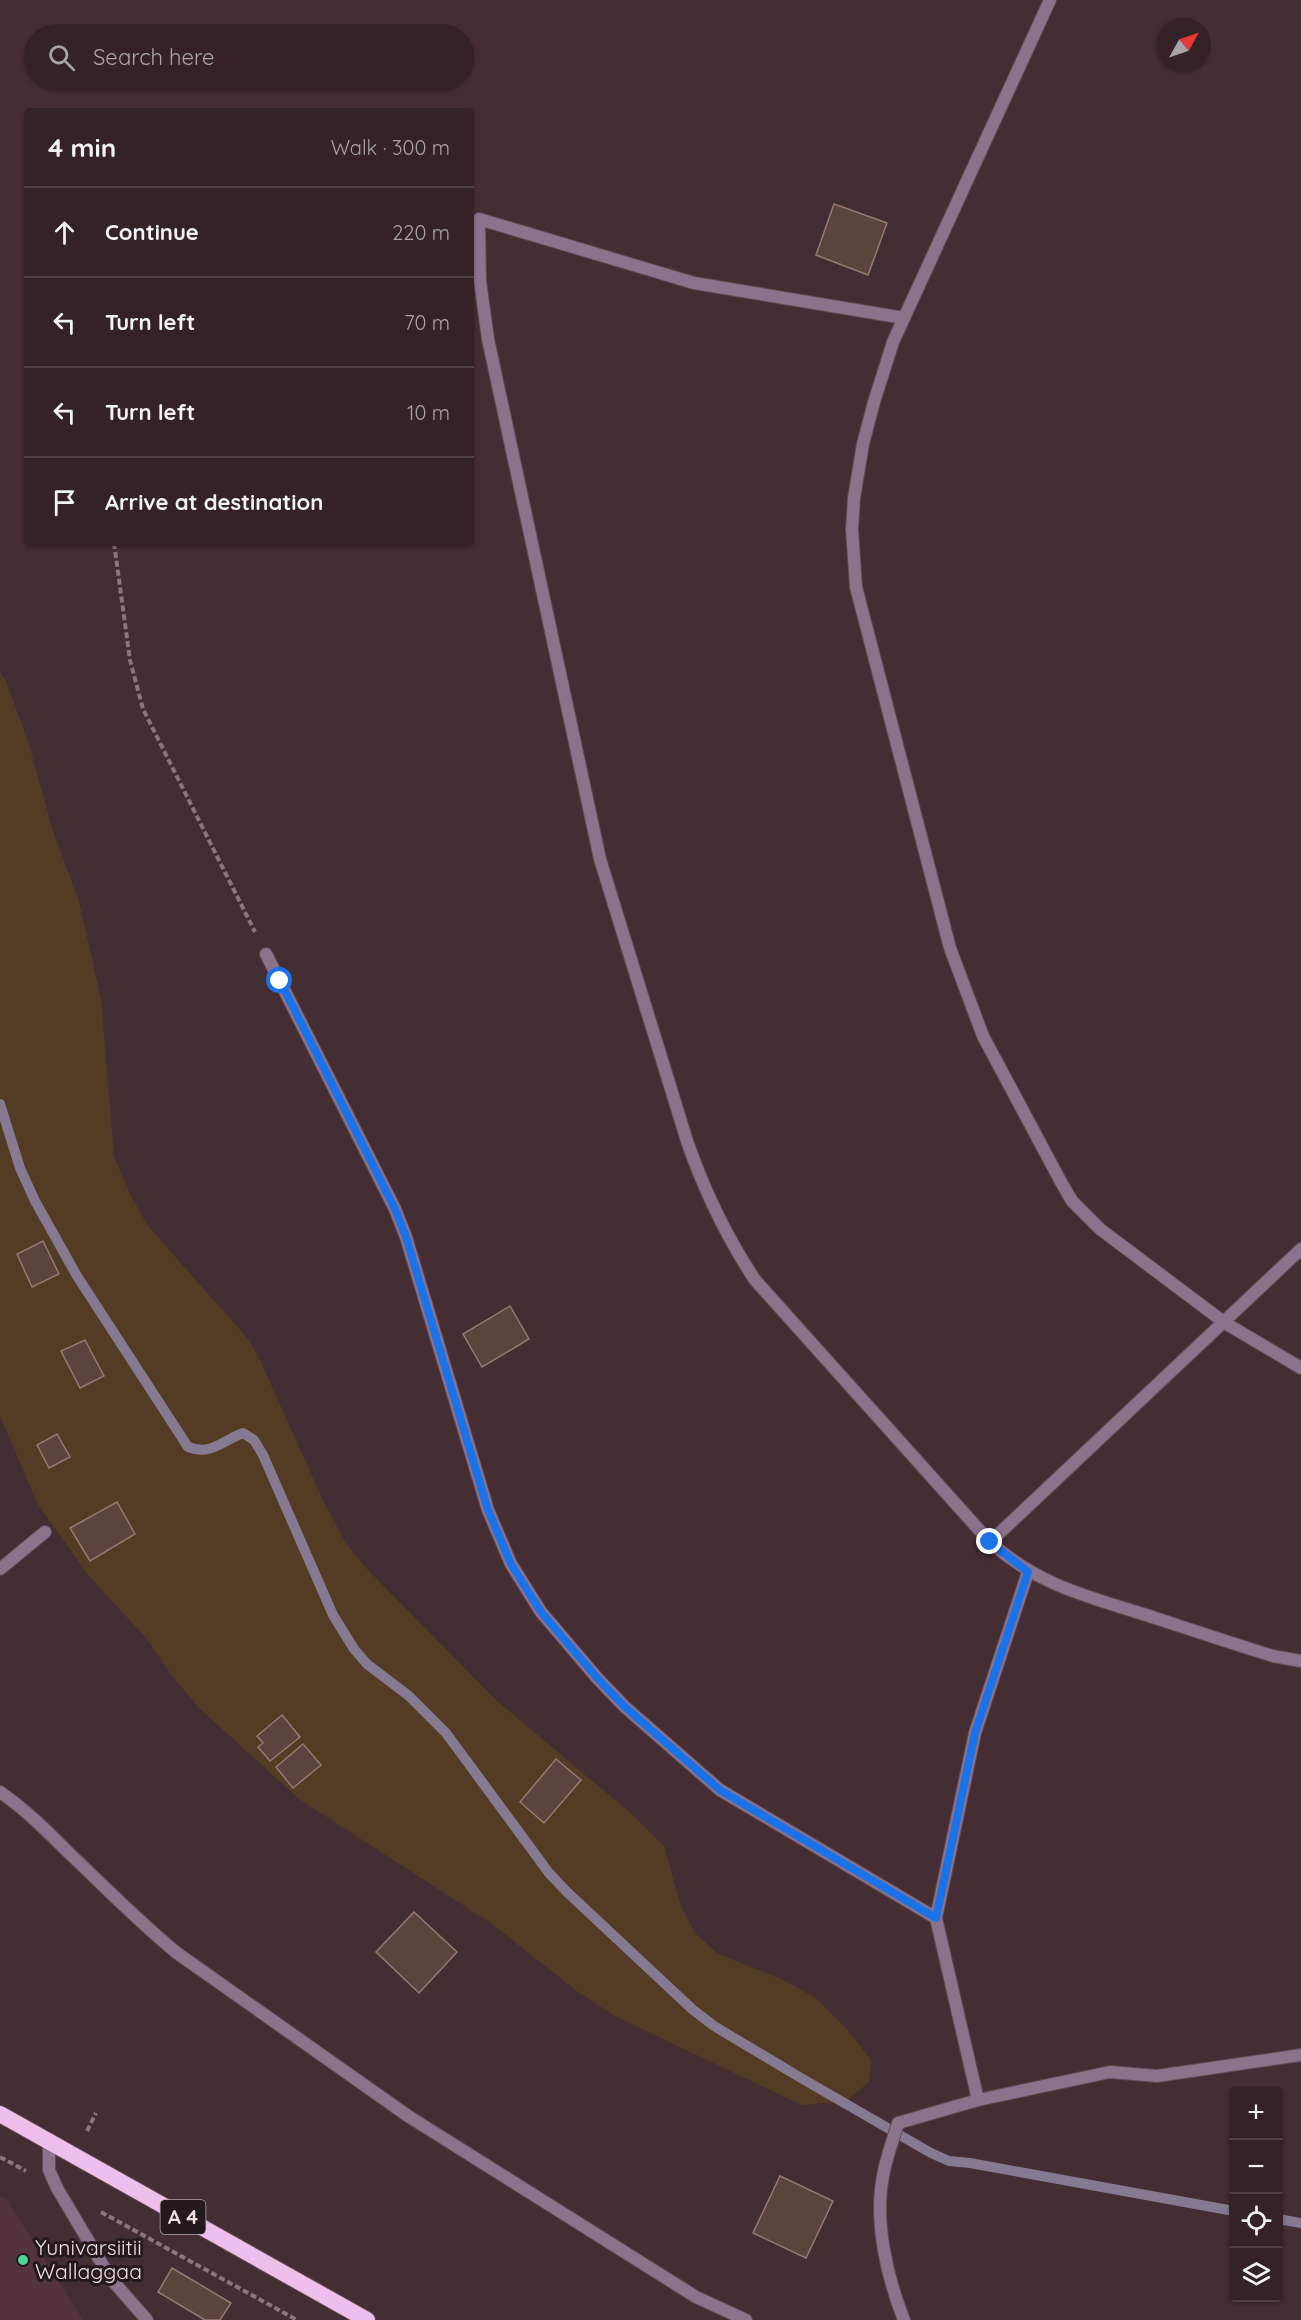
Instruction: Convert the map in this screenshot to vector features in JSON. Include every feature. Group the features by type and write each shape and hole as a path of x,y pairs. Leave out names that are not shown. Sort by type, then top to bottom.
{"highway":[{"name":"A 4","path":"0,2114 367,2320"}],"street":[{"path":"1050,0 893,342 863,444 854,498 852,529 856,587 950,948 983,1036 1072,1201 1101,1229 1225,1323 1301,1368"},
{"path":"904,318 694,283 479,219 480,281 488,339 600,859 676,1107 703,1186 730,1242 755,1280 990,1542 1028,1572 1074,1593 1274,1656 1301,1661"},
{"path":"266,954 395,1209 406,1237 488,1510 511,1564 541,1612 625,1707 720,1790 936,1918"},
{"path":"990,1542 1301,1250"},
{"path":"0,1569 45,1532"},
{"path":"978,2100 936,1918 975,1733 1028,1572"},
{"path":"0,1792 20,1805 177,1953 408,2116 696,2297 746,2320"},
{"path":"904,2320 891,2289 880,2222 883,2176 898,2122 978,2100 1110,2072 1157,2076 1301,2055"},
{"path":"49,2141 49,2170 57,2188 111,2279 147,2320"}],"path":[{"path":"114,546 130,660 143,709 266,954"},
{"path":"0,2157 57,2188"},
{"path":"98,2211 297,2320"}],"shaded area":[{"path":"0,672 6,681 28,741 53,831 79,901 101,999 114,1156 130,1194 148,1226 249,1340 322,1498 345,1542 366,1568 495,1699 634,1816 664,1846 681,1906 695,1933 718,1954 781,1979 816,1998 847,2029 871,2060 869,2082 846,2101 801,2105 615,2016 578,1992 492,1924 299,1799 199,1708 172,1676 146,1638 88,1575 37,1503 0,1416"},
{"name":"Yunivarsiitii Wallaggaa","path":"0,2196 7,2200 83,2320 0,2320"}],"building":[{"path":"834,204 887,223 868,275 816,255"},
{"path":"43,1241 59,1274 32,1287 17,1254"},
{"path":"510,1306 529,1339 482,1367 463,1334"},
{"path":"85,1340 104,1376 80,1388 61,1351"},
{"path":"57,1434 70,1457 49,1468 37,1445"},
{"path":"117,1502 135,1534 90,1561 70,1528"},
{"path":"282,1715 300,1737 270,1761 258,1747 263,1743 257,1736"},
{"path":"303,1744 321,1765 293,1788 276,1767"},
{"path":"556,1759 581,1780 544,1823 520,1802"},
{"path":"414,1912 457,1952 419,1993 376,1952"},
{"path":"780,2176 833,2201 806,2258 753,2233"},
{"path":"172,2268 231,2303 220,2320 205,2320 158,2292"}],"waterway":[{"path":"0,1104 20,1168 35,1201 77,1276 188,1447 210,1449 243,1433 254,1440 263,1455 333,1615 354,1649 367,1664 409,1696 446,1733 549,1873 692,2009 714,2026 801,2078 931,2153 949,2161 1229,2210"},
{"path":"1283,2220 1301,2223"}],"place":[{"name":"Yunivarsiitii Wallaggaa","path":"23,2260"}],"route":[{"path":"280,981 395,1209 406,1237 488,1510 511,1564 541,1612 625,1707 720,1790 750,1810 936,1918 975,1733 1028,1572 1007,1558 990,1542"}]}
